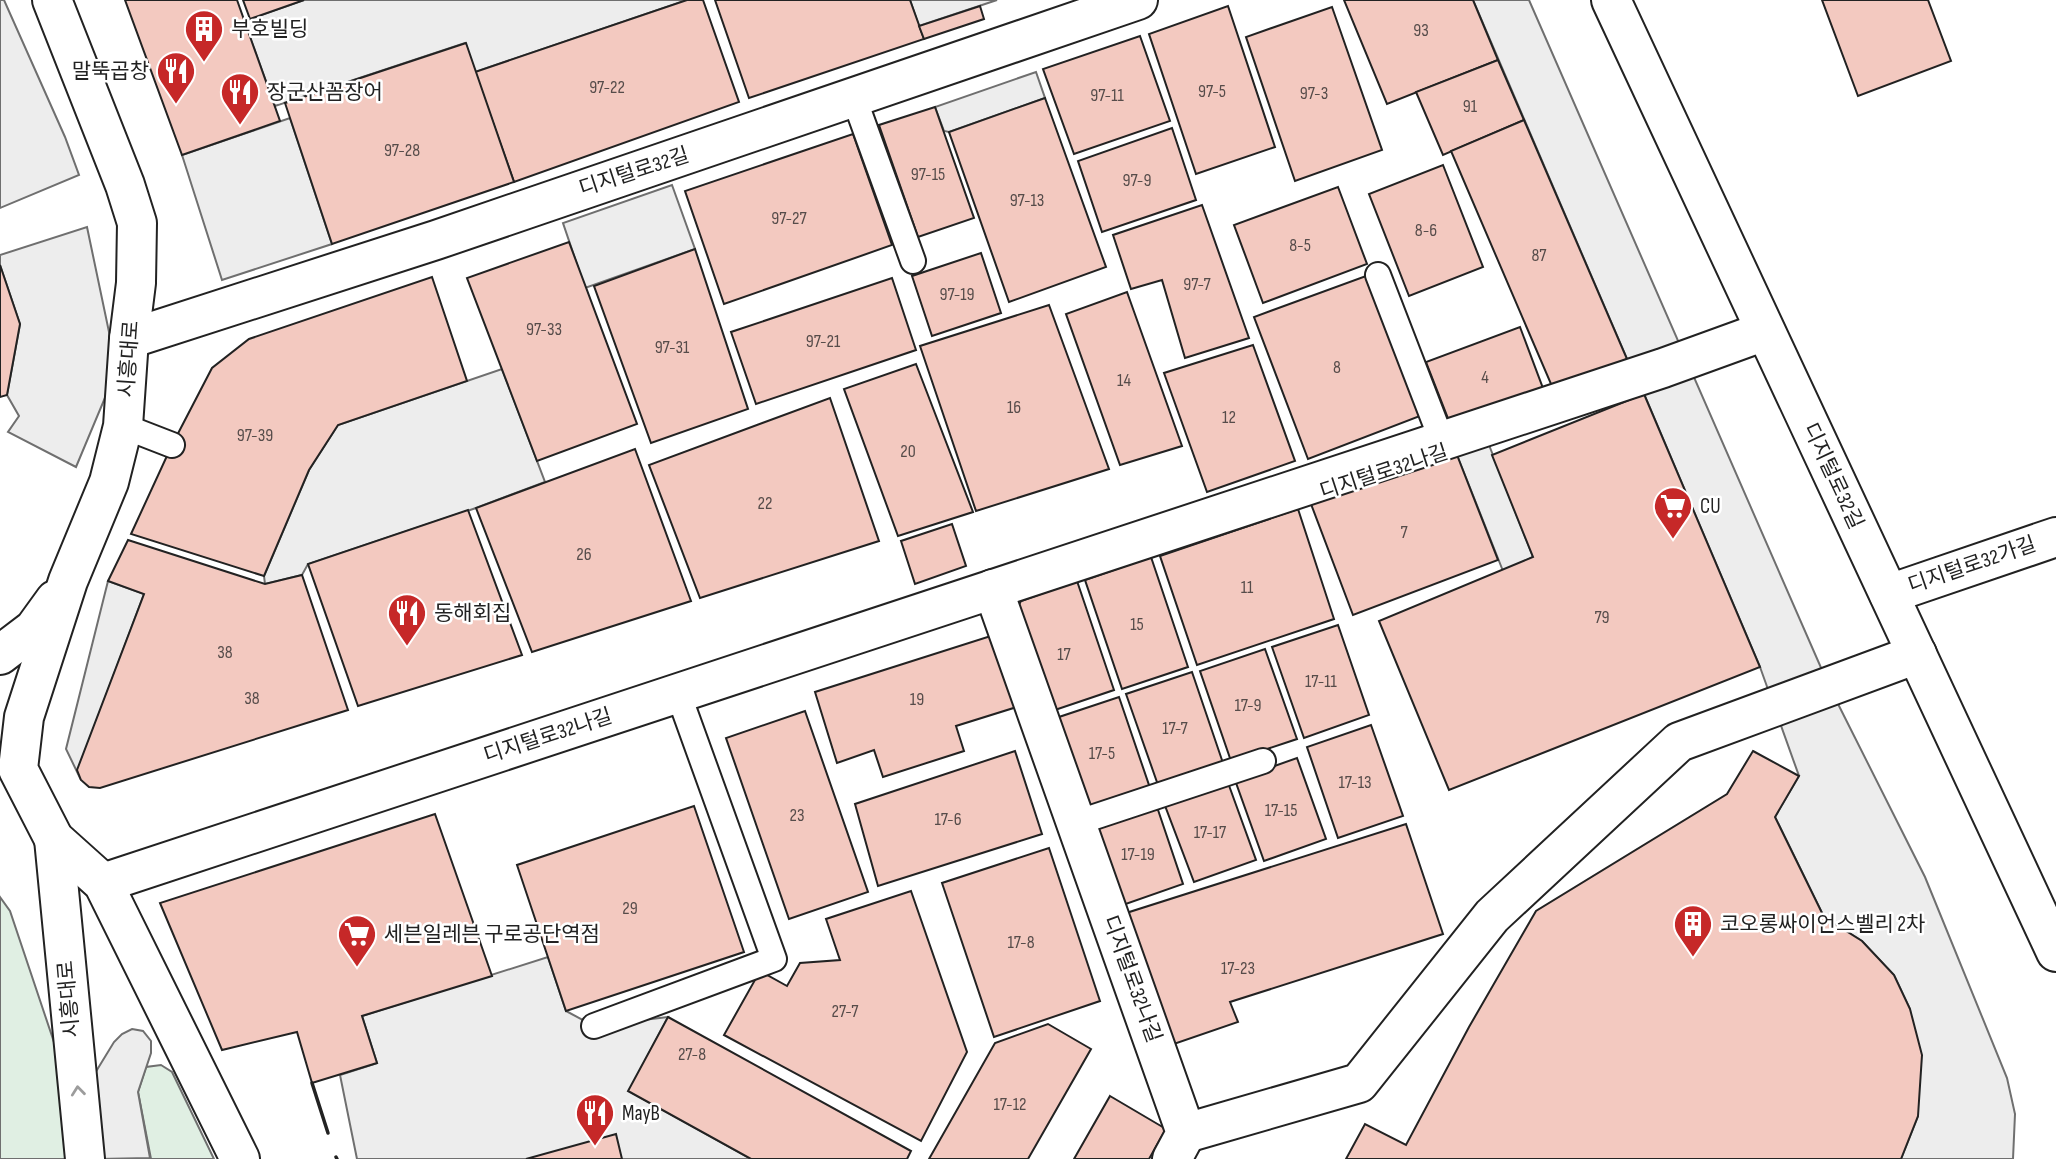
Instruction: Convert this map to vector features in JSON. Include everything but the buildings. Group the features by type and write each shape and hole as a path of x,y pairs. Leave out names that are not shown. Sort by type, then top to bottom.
{"street":[{"name":"시흥대로","path":"52,0 125,185 137,223 136,284 123,426 109,482 68,581 24,717 18,769 54,839 85,1159"},
{"name":"디지털로32길","path":"129,339 436,240 1138,0"},
{"name":"디지털로32길","path":"1611,0 2056,952"},
{"name":"디지털로32나길","path":"105,888 995,594 1442,441 1768,336"},
{"name":"디지털로32가길","path":"1889,594 2056,537"},
{"path":"0,655 34,629 68,581"},
{"name":"디지털로32나길","path":"995,594 1076,823 1179,1146"},
{"path":"1179,1146 1359,1083 1492,916 1679,743 1917,654"},
{"path":"54,839 105,888 240,1159"}],"lane":[{"path":"854,97 913,261"},
{"path":"1378,275 1442,441"},
{"name":"디지털로32나길","path":"995,594 1691,370 1768,336"},
{"path":"123,426 172,445"},
{"path":"0,643 28,622 68,581"},
{"path":"594,1026 774,959 680,698"},
{"path":"1076,823 1263,761"}],"green space":[{"path":"0,897 10,911 60,1060 83,1159 0,1159"},
{"path":"161,1065 172,1072 214,1159 151,1159 138,1092 146,1067"}],"shaded area":[{"path":"0,0 4,0 65,137 79,175 0,208"},
{"path":"304,0 687,0 475,72 465,43 275,106 244,21"},
{"path":"910,0 997,0 919,26"},
{"path":"1473,0 1529,0 1829,686 1925,877 2007,1078 2015,1114 2013,1159 1901,1159 1918,1116 1910,1009 1894,975 1862,941 1824,917 1775,817 1799,776 1760,667"},
{"path":"1036,72 1045,98 949,132 944,131 935,107"},
{"path":"290,118 332,244 222,280 182,155"},
{"path":"672,185 695,249 585,288 563,223"},
{"path":"87,227 113,351 107,393 76,467 8,432 19,416 7,395 20,324 0,265 0,255"},
{"path":"502,369 545,482 308,564 302,575 265,584 264,576 309,470 338,425"},
{"path":"1489,445 1533,557 1503,571 1457,455"},
{"path":"108,581 144,594 78,770 81,780 66,749"},
{"path":"548,957 566,1011 594,1026 668,1017 629,1091 751,1159 357,1159 340,1075 377,1063 362,1016"},
{"path":"132,1029 143,1031 151,1041 151,1053 138,1092 150,1158 98,1159 89,1083 114,1042"}],"wall":[{"path":"312,1083 328,1133"}],"place":[{"name":"부호빌딩","path":"204,63"},
{"name":"말뚝곱창","path":"176,105"},
{"name":"장군산꼼장어","path":"240,126"},
{"name":"CU","path":"1673,540"},
{"name":"동해회집","path":"407,647"},
{"name":"코오롱싸이언스벨리 2차","path":"1693,958"},
{"name":"세븐일레븐 구로공단역점","path":"357,968"},
{"name":"MayB","path":"595,1147"}]}
